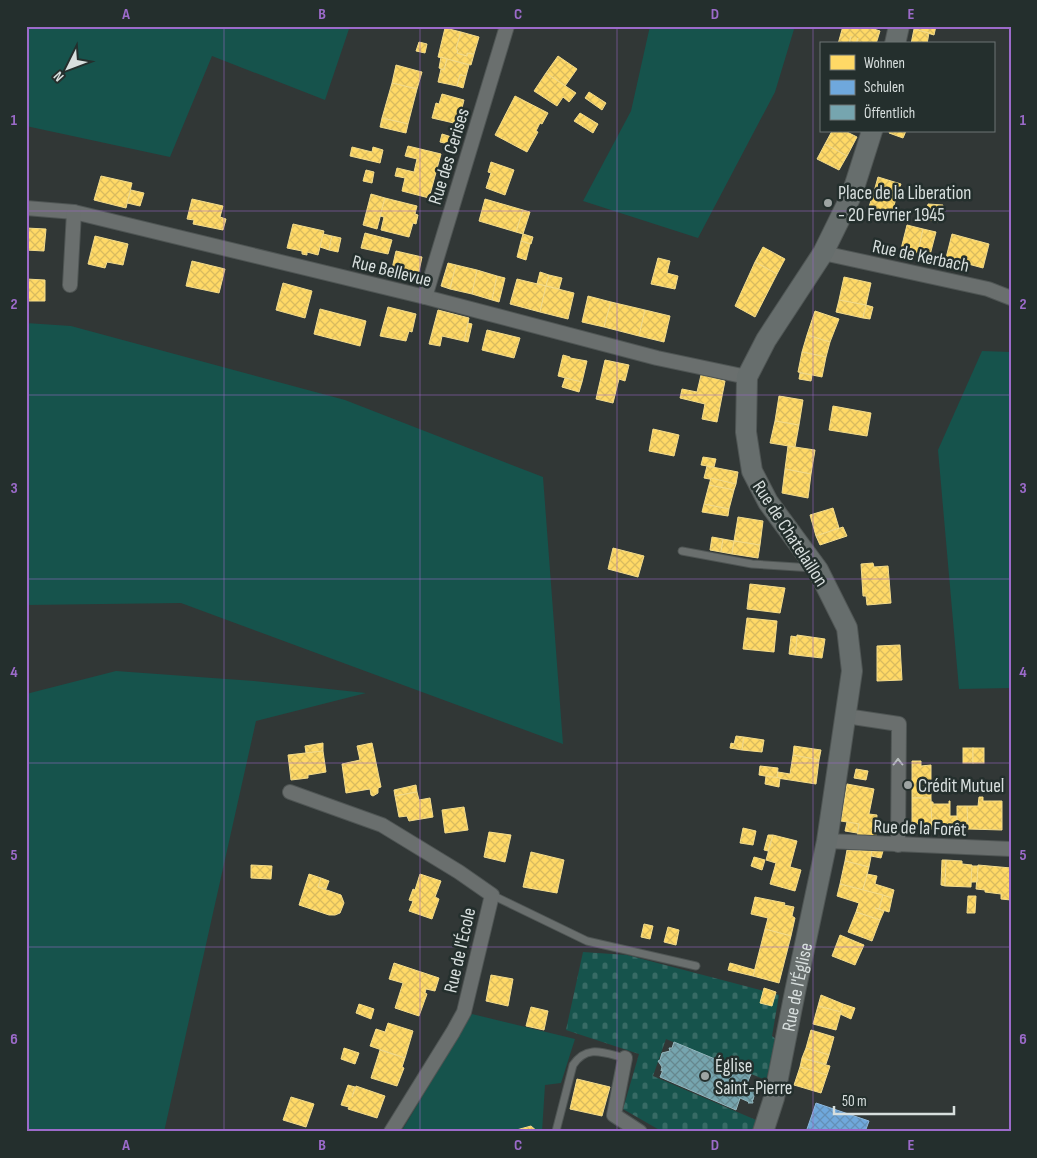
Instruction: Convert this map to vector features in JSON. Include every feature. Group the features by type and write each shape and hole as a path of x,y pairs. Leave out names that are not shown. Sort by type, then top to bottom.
{"main road":[{"path":"895,42 899,26"},
{"name":"Rue de Chatelaillon","path":"827,841 852,671 847,628 816,568 768,502 752,472 746,432 747,376 766,340 823,253 852,194 872,132"},
{"name":"Rue de l'Église","path":"763,1132 774,1098 827,841"}],"street":[{"name":"Rue des Cerises","path":"425,297 507,26"},
{"name":"Rue Bellevue","path":"26,208 74,212 425,297 657,358 747,376"},
{"path":"70,285 74,212"},
{"name":"Rue de Kerbach","path":"823,253 988,288 1011,298"},
{"path":"846,716 899,724 898,845"},
{"name":"Rue de l'École","path":"290,792 382,825 459,872 492,895 464,1012 391,1132"},
{"name":"Rue de la Forêt","path":"827,841 1011,849"},
{"path":"625,1058 614,1115 632,1130"}],"lane":[{"path":"682,551 752,564 816,568"},
{"path":"492,895 587,940 696,966"},
{"path":"556,1131 573,1066 577,1059 582,1054 594,1052 625,1058"}],"green space":[{"path":"26,26 350,26 325,100 212,56 170,157 26,126"},
{"path":"650,26 795,26 775,92 698,238 583,201 631,111"},
{"path":"26,323 71,326 345,400 543,477 563,744 181,603 26,605"},
{"path":"982,351 1011,352 1011,688 959,689 938,450"},
{"path":"116,671 254,681 366,693 256,721 164,1132 26,1132 26,694"},
{"path":"583,952 627,955 779,995 772,1036 777,1040 766,1080 666,1039 653,1076 756,1120 752,1132 663,1132 623,1109 639,1054 566,1030"},
{"path":"472,1014 575,1039 561,1083 545,1085 542,1132 538,1132 530,1126 509,1132 401,1132"}],"building: Wohnen":[{"path":"843,26 864,26 880,31 877,42 839,42"},
{"path":"915,26 936,26 934,35 914,29"},
{"path":"445,28 461,32 456,49 458,50 457,53 467,56 467,53 474,54 471,65 438,57"},
{"path":"914,29 929,33 927,42 911,42"},
{"path":"461,32 479,37 474,54 467,53 467,56 457,53 458,50 456,49"},
{"path":"419,42 427,44 425,53 416,51"},
{"path":"558,56 577,69 565,86 546,73"},
{"path":"441,57 447,59 444,70 439,68"},
{"path":"447,59 469,65 466,76 460,75 457,86 438,82 441,69 444,70"},
{"path":"396,65 422,72 417,89 392,83"},
{"path":"546,73 576,93 569,102 563,97 557,106 534,91"},
{"path":"460,75 466,76 463,88 457,86"},
{"path":"392,83 417,89 408,124 382,118"},
{"path":"589,92 606,103 602,110 585,98"},
{"path":"442,94 464,100 458,124 432,118 436,103 439,104"},
{"path":"515,96 548,113 542,124 540,123 536,131 538,132 527,152 495,135"},
{"path":"580,113 598,124 593,133 574,121"},
{"path":"382,118 408,124 406,133 380,127"},
{"path":"831,132 847,132 857,137 847,156 825,144"},
{"path":"890,132 906,132 903,138"},
{"path":"442,134 455,138 453,145 440,142"},
{"path":"825,144 847,156 839,170 817,159"},
{"path":"408,146 441,154 429,198 402,191 405,178 395,176 397,168 414,172 417,159 405,156"},
{"path":"352,147 372,152 373,147 383,150 380,163 350,156"},
{"path":"491,162 514,170 505,195 486,188 491,173 488,172"},
{"path":"366,170 374,172 372,183 363,181"},
{"path":"101,176 132,183 126,208 94,200"},
{"path":"878,177 901,184 897,195 875,188"},
{"path":"875,188 897,195 891,216 868,210"},
{"path":"131,190 144,193 140,206 127,203"},
{"path":"371,194 385,198 377,229 363,225"},
{"path":"385,198 417,206 415,214 418,215 416,224 413,223 409,237 381,230 384,217 380,216"},
{"path":"192,199 223,206 220,217 226,219 223,230 193,224 194,220 187,219"},
{"path":"485,199 523,210 516,232 479,221"},
{"path":"928,204 943,205 938,222 925,219"},
{"path":"523,210 530,212 523,234 516,232"},
{"path":"293,224 324,231 318,255 307,252 307,255 302,254 302,251 287,248"},
{"path":"907,225 923,229 918,253 901,249"},
{"path":"26,228 46,229 44,251 26,250"},
{"path":"923,229 936,232 930,255 918,253"},
{"path":"365,233 392,240 388,254 361,248"},
{"path":"323,234 332,236 329,250 320,247"},
{"path":"523,234 533,237 531,244 521,241"},
{"path":"952,234 989,244 983,268 946,258"},
{"path":"95,236 128,244 123,265 107,262 105,268 88,264"},
{"path":"332,236 341,238 338,252 329,250"},
{"path":"521,241 530,244 526,260 517,257"},
{"path":"763,247 785,259 777,274 755,262"},
{"path":"396,251 422,257 418,276 391,273"},
{"path":"658,258 670,261 667,273 678,276 675,289 651,284"},
{"path":"192,261 225,269 219,293 186,286"},
{"path":"755,262 777,274 755,317 735,306"},
{"path":"448,263 456,265 450,289 441,286"},
{"path":"456,265 477,270 472,294 450,289"},
{"path":"477,270 497,276 492,300 472,294"},
{"path":"540,272 549,275 546,286 537,284"},
{"path":"549,275 562,278 559,289 546,286"},
{"path":"497,276 505,278 499,302 492,300"},
{"path":"844,277 871,283 866,305 839,300"},
{"path":"26,279 45,280 45,301 26,301"},
{"path":"517,279 546,286 540,312 510,304"},
{"path":"283,283 312,291 305,318 276,310"},
{"path":"546,286 574,293 568,319 540,312"},
{"path":"588,296 611,302 604,327 582,322"},
{"path":"839,300 866,305 863,318 836,312"},
{"path":"611,302 645,310 639,336 604,327"},
{"path":"866,305 873,307 870,319 863,318"},
{"path":"388,307 416,314 412,332 409,331 406,341 380,336"},
{"path":"320,309 366,321 360,346 314,334"},
{"path":"438,310 469,318 464,341 442,336 440,346 429,344"},
{"path":"645,310 670,316 664,342 639,336"},
{"path":"815,311 839,319 830,342 807,335"},
{"path":"468,323 472,324 468,342 464,341"},
{"path":"487,330 520,338 514,358 482,350"},
{"path":"807,335 830,342 826,357 802,352"},
{"path":"802,352 826,357 822,377 798,372"},
{"path":"563,355 587,361 582,382 558,376"},
{"path":"605,360 629,365 625,381 619,379 613,403 596,399"},
{"path":"800,373 812,375 811,381 799,379"},
{"path":"701,375 725,381 717,422 702,419 705,404 680,398 682,389 697,392"},
{"path":"565,378 582,382 579,392 562,387"},
{"path":"779,396 803,400 799,425 775,421"},
{"path":"833,406 871,413 867,436 829,430"},
{"path":"775,421 799,425 795,447 770,443"},
{"path":"653,429 679,435 674,456 649,451"},
{"path":"788,446 815,450 811,474 785,469"},
{"path":"703,457 716,459 714,467 701,465"},
{"path":"707,466 738,472 736,484 704,478"},
{"path":"785,469 811,474 808,498 782,493"},
{"path":"711,478 736,484 734,490 709,485"},
{"path":"709,485 734,490 729,509 704,504"},
{"path":"704,504 729,509 728,516 702,512"},
{"path":"833,508 839,528 816,536 810,515"},
{"path":"738,517 763,521 760,545 734,541"},
{"path":"843,527 847,536 820,545 816,536"},
{"path":"712,537 723,539 721,552 710,550"},
{"path":"723,539 734,541 732,554 721,552"},
{"path":"734,541 760,545 758,558 732,554"},
{"path":"613,548 644,556 638,577 608,569"},
{"path":"873,563 874,567 888,566 891,603 867,605 866,596 863,596 861,564"},
{"path":"750,584 785,588 780,613 747,609"},
{"path":"747,618 777,621 774,652 743,649"},
{"path":"797,635 825,639 822,658 795,655"},
{"path":"791,636 797,637 795,655 789,654"},
{"path":"900,645 902,680 877,681 877,646"},
{"path":"736,736 744,737 742,750 730,748 731,743 734,744"},
{"path":"744,737 764,740 762,752 742,750"},
{"path":"323,743 323,751 306,753 305,746"},
{"path":"372,743 381,787 378,788 378,793 373,796 371,795 370,789 346,793 342,764 360,760 357,746"},
{"path":"794,746 821,750 819,760 793,755"},
{"path":"963,748 973,748 973,763 963,763"},
{"path":"973,748 984,748 984,763 973,763"},
{"path":"323,751 326,772 308,775 308,778 291,780 288,755"},
{"path":"793,755 819,760 816,784 777,778 778,772 790,774"},
{"path":"912,761 921,761 921,766 931,765 931,798 912,798"},
{"path":"760,766 778,768 777,778 759,775"},
{"path":"856,769 868,771 866,780 854,778"},
{"path":"766,776 780,778 779,787 765,784"},
{"path":"847,784 874,789 869,814 877,815 876,838 857,838 859,824 841,821"},
{"path":"416,785 417,792 395,796 394,790"},
{"path":"417,792 419,800 430,798 433,817 409,821 407,816 399,817 395,796"},
{"path":"979,797 983,797 983,801 1002,801 1002,830 968,829 967,806 978,806"},
{"path":"912,798 931,798 932,829 923,829 923,824 912,824"},
{"path":"949,801 950,816 957,816 957,829 932,829 931,802 933,804 949,804"},
{"path":"957,806 967,806 968,829 957,829"},
{"path":"464,807 468,830 445,833 442,810"},
{"path":"847,822 859,824 857,833 845,831"},
{"path":"743,828 756,831 753,845 740,843"},
{"path":"489,832 511,835 505,862 484,857"},
{"path":"768,835 773,835 768,851 764,850"},
{"path":"773,835 797,841 790,867 801,870 795,891 770,884 776,863 766,860"},
{"path":"847,850 872,851 869,867 845,861"},
{"path":"872,851 883,851 881,858 871,856"},
{"path":"531,852 564,860 557,893 523,887"},
{"path":"754,857 765,860 762,870 751,866"},
{"path":"942,860 946,860 945,886 941,885"},
{"path":"946,860 962,861 962,864 972,865 971,887 945,886"},
{"path":"845,861 869,867 863,890 840,884"},
{"path":"251,865 272,866 271,879 251,878"},
{"path":"978,865 1011,868 1011,900 1001,899 1001,894 976,889"},
{"path":"972,866 978,866 977,882 971,882"},
{"path":"309,874 321,878 318,887 341,895 344,903 340,913 329,915 299,905"},
{"path":"420,874 441,881 435,897 439,899 432,919 409,911 413,901 409,900 413,889 415,890"},
{"path":"867,874 877,876 875,884 894,890 892,898 863,890"},
{"path":"321,878 329,881 326,889 318,887"},
{"path":"840,884 883,895 879,909 875,908 884,911 880,920 856,912 859,903 837,896"},
{"path":"883,895 892,898 889,912 879,909"},
{"path":"968,896 976,896 975,913 967,913"},
{"path":"755,897 785,903 784,905 794,907 792,916 795,918 791,936 765,929 768,918 751,914"},
{"path":"856,912 880,920 872,941 848,932"},
{"path":"644,924 653,926 650,939 641,937"},
{"path":"668,927 679,930 676,945 664,942"},
{"path":"765,929 791,936 779,983 753,976"},
{"path":"840,935 864,945 855,965 832,956"},
{"path":"394,963 439,978 435,991 426,989 425,993 427,994 419,1016 395,1008 403,983 389,979"},
{"path":"730,963 755,970 753,976 728,970"},
{"path":"491,975 513,979 508,1006 486,1001"},
{"path":"764,988 776,992 772,1006 760,1003"},
{"path":"821,995 843,1004 841,1012 818,1006"},
{"path":"359,1004 374,1009 371,1019 356,1013"},
{"path":"843,1004 855,1008 851,1019 840,1014"},
{"path":"818,1006 841,1012 836,1030 813,1024"},
{"path":"531,1007 548,1011 544,1030 526,1026"},
{"path":"388,1023 413,1031 405,1058 370,1046 376,1029 385,1032"},
{"path":"811,1030 834,1037 829,1055 806,1048"},
{"path":"344,1048 359,1053 355,1064 341,1059"},
{"path":"806,1048 829,1055 826,1064 802,1058"},
{"path":"380,1050 405,1058 402,1067 404,1068 397,1086 371,1078"},
{"path":"802,1058 830,1066 827,1075 800,1067"},
{"path":"800,1067 827,1075 821,1093 794,1085"},
{"path":"577,1079 610,1087 602,1116 570,1109"},
{"path":"348,1085 355,1087 352,1097 356,1086 385,1096 377,1118 341,1105"},
{"path":"291,1097 314,1104 306,1127 283,1120"},
{"path":"531,1126 538,1132 509,1132"}],"building: Schulen":[{"path":"816,1103 869,1121 865,1132 835,1132 830,1130 829,1132 806,1132"}],"building: Öffentlich":[{"name":"Église Saint-Pierre","path":"674,1042 751,1074 746,1086 753,1089 756,1088 758,1091 757,1093 755,1092 752,1099 753,1103 748,1103 740,1098 736,1110 660,1077 663,1070 661,1071 662,1067 658,1061 662,1053 670,1051 669,1048 672,1048"}],"place":[{"name":"Place de la Liberation - 20 Fevrier 1945","path":"828,203"},
{"name":"Crédit Mutuel","path":"908,785"},
{"name":"Église Saint-Pierre","path":"705,1076"}]}
